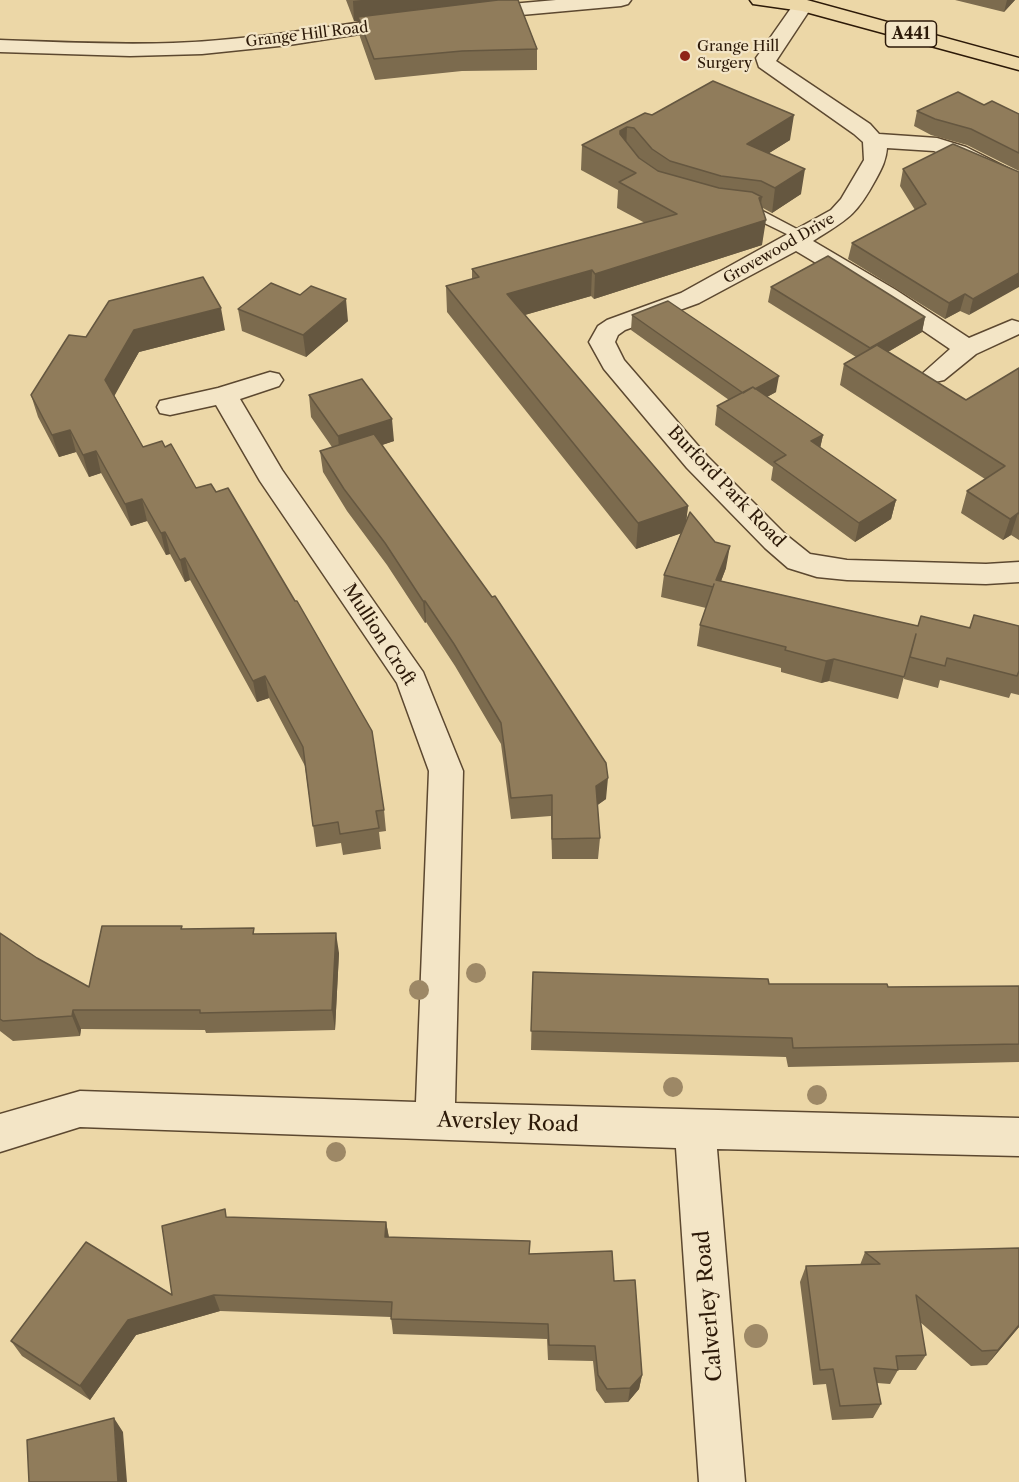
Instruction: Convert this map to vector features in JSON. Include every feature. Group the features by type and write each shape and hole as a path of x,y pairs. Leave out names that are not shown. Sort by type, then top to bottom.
{"highway":[{"name":"A441","path":"760,0 798,2 1019,64"}],"street":[{"path":"459,15 621,0"},
{"path":"798,2 765,58 766,63 856,125 873,140 937,146 958,152 1019,183"},
{"name":"Grange Hill Road","path":"0,46 174,49 251,43 425,20"},
{"name":"Grovewood Drive","path":"606,351 602,342 607,331 616,325 690,298 800,239 839,215 851,203 875,160 876,148 873,140"},
{"path":"800,239 967,349"},
{"path":"936,374 967,349 1012,328"},
{"name":"Burford Park Road","path":"606,351 613,363 697,462 775,541 799,561 817,567 847,570 986,574 1019,572"},
{"path":"170,407 224,395 270,380"},
{"name":"Mullion Croft","path":"224,395 270,474 412,680 446,771 435,1120"},
{"name":"Aversley Road","path":"0,1133 80,1109 695,1130 1019,1137"},
{"name":"Calverley Road","path":"695,1130 722,1482"}],"lane":[{"path":"726,208 752,211 800,239"}],"building":[{"path":"498,0 518,0 537,49 462,51 374,59 358,17"},
{"path":"713,81 794,115 747,144 805,169 775,188 761,181 721,176 670,161 652,149 634,128 627,127 620,131 620,134 639,158 658,171 719,188 752,192 762,197 759,198 766,220 595,274 592,270 507,294 688,506 638,523 446,286 479,277 472,269 677,214 619,182 636,173 582,145 645,113 652,115"},
{"path":"958,92 984,105 992,101 1019,114 1019,153 971,129 935,119 917,111"},
{"path":"953,144 1019,172 1019,273 973,299 965,294 949,303 852,243 926,204 903,169"},
{"path":"828,256 925,317 870,348 771,287"},
{"path":"203,277 221,308 134,330 105,380 143,447 162,441 165,447 171,444 196,488 211,484 216,492 228,488 372,731 384,810 376,811 379,828 340,834 338,822 313,826 303,747 265,676 253,681 185,558 180,560 165,532 161,533 142,499 125,504 96,451 83,455 70,430 52,435 31,395 69,335 86,337 109,301"},
{"path":"271,283 300,295 311,286 346,299 303,335 238,309"},
{"path":"668,301 779,376 743,393 632,315"},
{"path":"877,345 966,400 1019,368 1019,514 1010,519 967,491 1005,466 844,364"},
{"path":"362,379 392,419 338,436 309,395"},
{"path":"753,387 823,435 811,441 896,500 859,523 774,462 786,455 717,406"},
{"path":"374,434 492,597 495,596 606,763 608,778 596,786 600,838 552,839 552,795 511,798 501,723 454,644 385,543 344,489 320,451"},
{"path":"690,512 715,542 730,546 716,580 918,626 921,616 970,628 974,615 1019,626 1017,676 947,658 945,666 910,657 916,634 904,677 834,659 826,661 785,650 786,647 700,625 713,587 664,575"},
{"path":"102,926 182,926 181,929 254,928 253,934 336,933 332,1010 200,1013 200,1010 73,1010 72,1016 3,1021 0,1019 0,933 37,958 89,987"},
{"path":"533,972 768,979 769,984 887,984 888,987 1019,986 1019,1044 793,1048 792,1038 531,1031"},
{"path":"225,1209 226,1217 386,1222 385,1237 530,1241 529,1254 612,1251 614,1281 635,1280 642,1375 630,1388 607,1389 598,1375 595,1346 549,1345 548,1324 391,1319 392,1302 214,1295 128,1320 80,1386 11,1341 86,1242 172,1295 162,1226"},
{"path":"1019,1248 1019,1325 998,1350 982,1351 916,1295 926,1355 896,1356 898,1370 874,1368 881,1404 840,1406 833,1369 820,1370 806,1266 880,1264 865,1252"},
{"path":"114,1418 118,1482 29,1482 27,1440"}],"place":[{"name":"Grange Hill Surgery","path":"685,56"}]}
